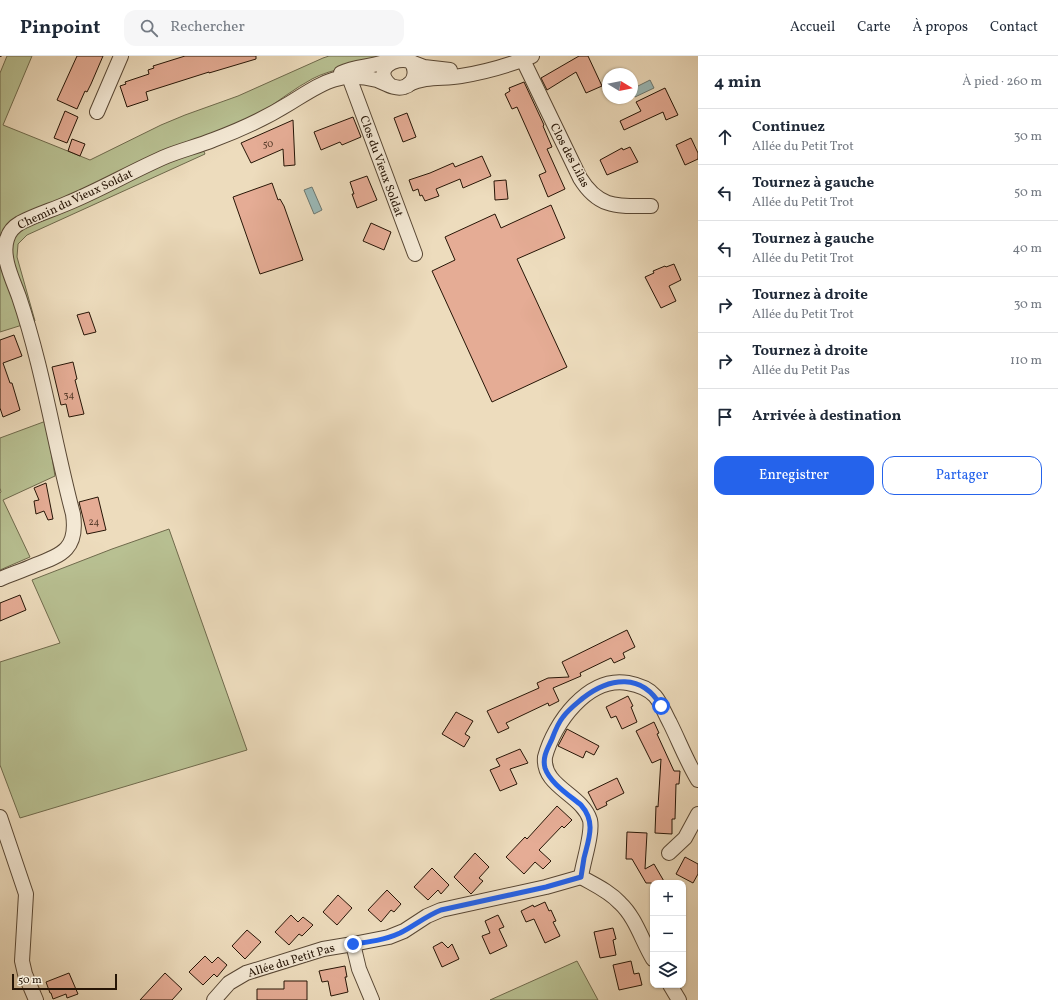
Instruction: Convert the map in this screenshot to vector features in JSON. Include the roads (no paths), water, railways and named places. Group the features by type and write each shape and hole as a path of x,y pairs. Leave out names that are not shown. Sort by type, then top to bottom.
{"street":[{"path":"97,112 121,56"},
{"path":"481,72 467,72 424,67 404,58 395,57 387,61 383,72 386,81 390,85 395,88 401,88 423,79 459,77 481,72 528,58"},
{"path":"404,58 414,67 413,79 409,84"},
{"name":"Clos des Lilas","path":"528,58 580,178 588,190 608,204 651,206"},
{"name":"Chemin du Vieux Soldat","path":"0,578 51,560 62,553 69,545 74,526 32,338 6,258 6,243 10,231 20,223 69,203 163,158 249,126 346,71 377,65 387,61"},
{"name":"Chemin du Vieux Soldat","path":"331,80 349,77 373,80 390,85"},
{"name":"Clos du Vieux Soldat","path":"349,77 415,254"},
{"path":"650,954 634,921 621,903 610,894 581,877 590,832 590,821 581,805 552,779 544,762 546,751 558,726 574,705 593,691 612,682 626,682 645,688 654,695 698,780"},
{"path":"669,853 685,838 698,814"},
{"path":"0,817 26,894 22,961 25,974 36,1000"},
{"name":"Allée du Petit Pas","path":"214,1000 229,983 246,973 323,948 378,940 398,934 427,916 441,910 546,887 581,877"},
{"path":"353,944 359,970 372,1000"},
{"path":"672,988 679,1000"}],"water":[{"path":"650,80 654,88 638,96 638,86"},
{"path":"312,187 322,210 314,214 304,190"}]}
